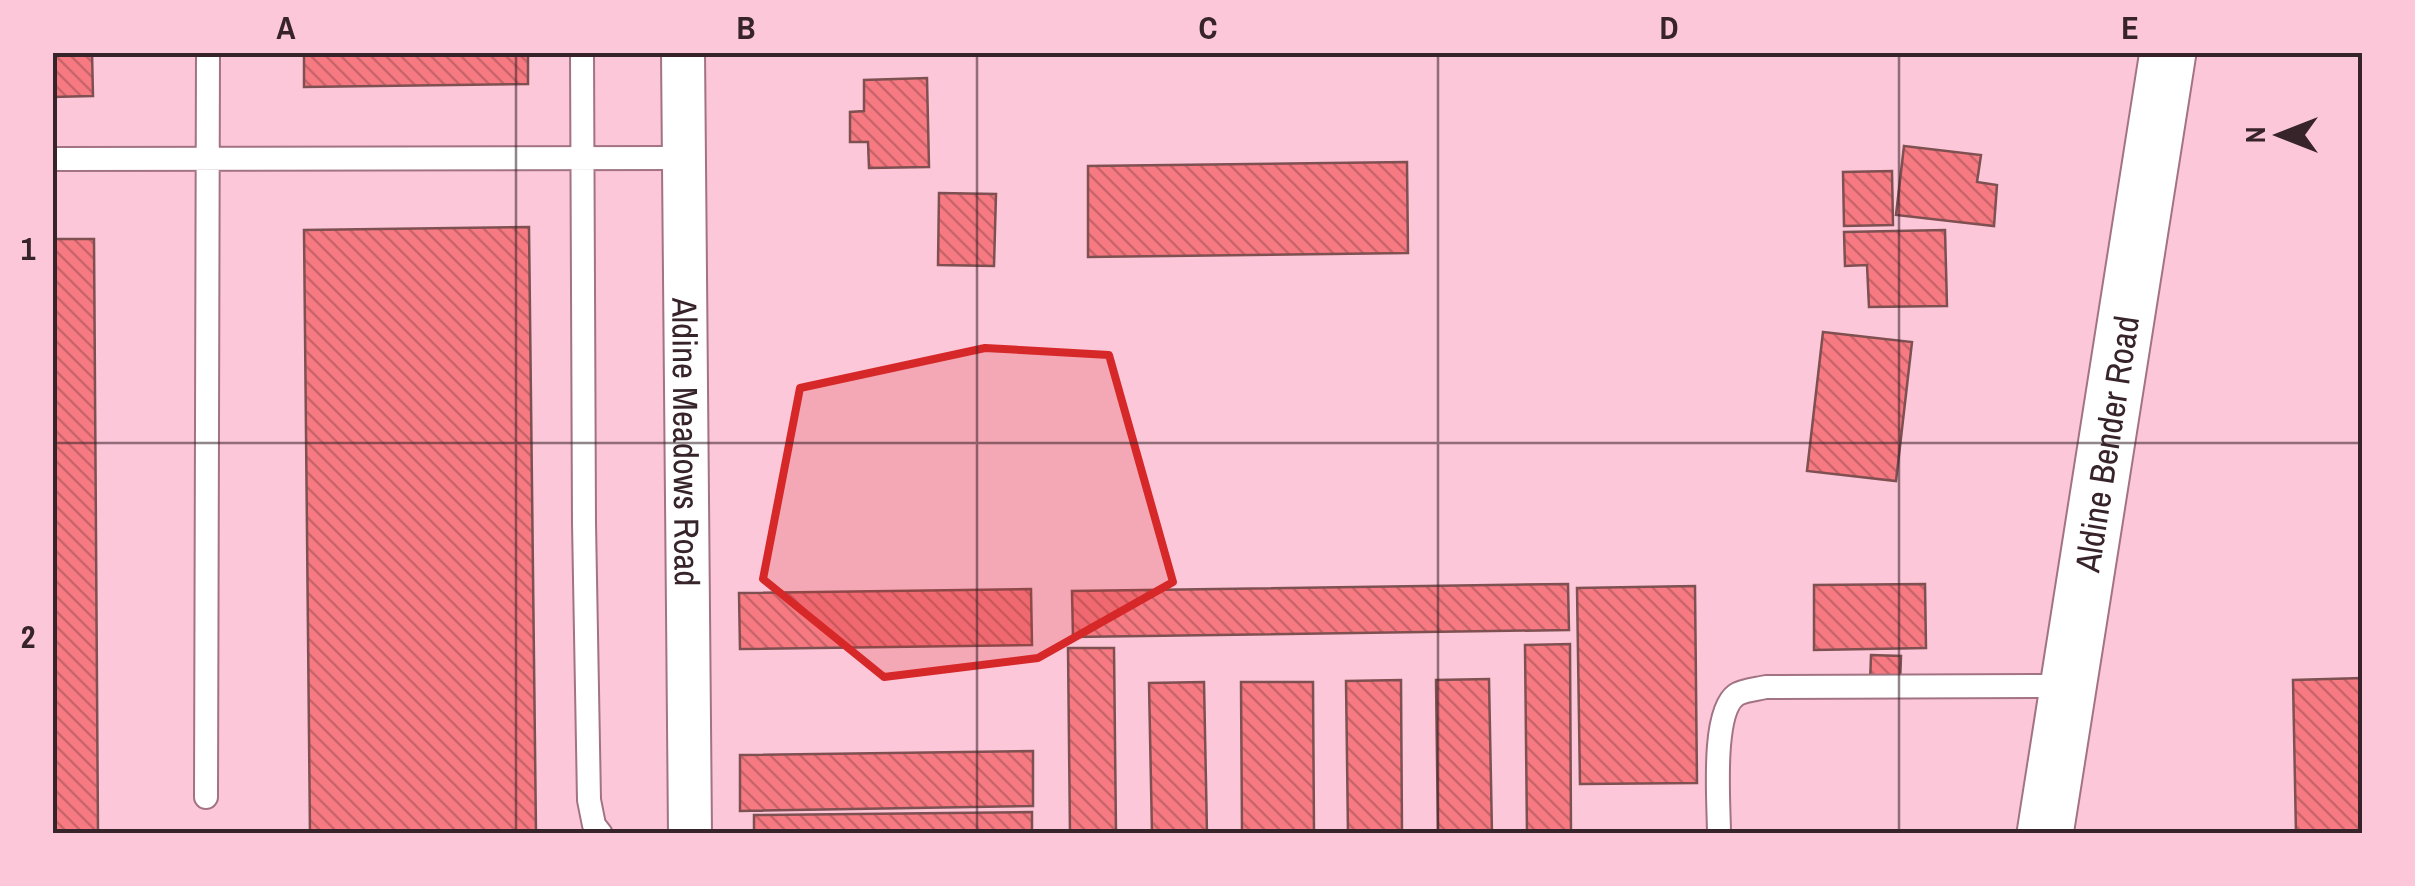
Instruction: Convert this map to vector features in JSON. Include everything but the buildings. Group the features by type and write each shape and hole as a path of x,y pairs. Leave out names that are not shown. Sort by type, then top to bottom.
{"main road":[{"name":"Aldine Bender Road","path":"2044,834 2168,52"}],"street":[{"name":"Aldine Meadows Road","path":"683,52 690,834"}],"lane":[{"path":"206,796 208,52"},
{"path":"582,52 589,800 594,825 601,834"},
{"path":"52,159 684,158"},
{"path":"1719,834 1719,745 1725,709 1737,694 1766,687 2068,686"}],"highlighted area":[{"path":"985,348 1109,355 1173,582 1038,658 884,677 763,579 800,388"}]}
